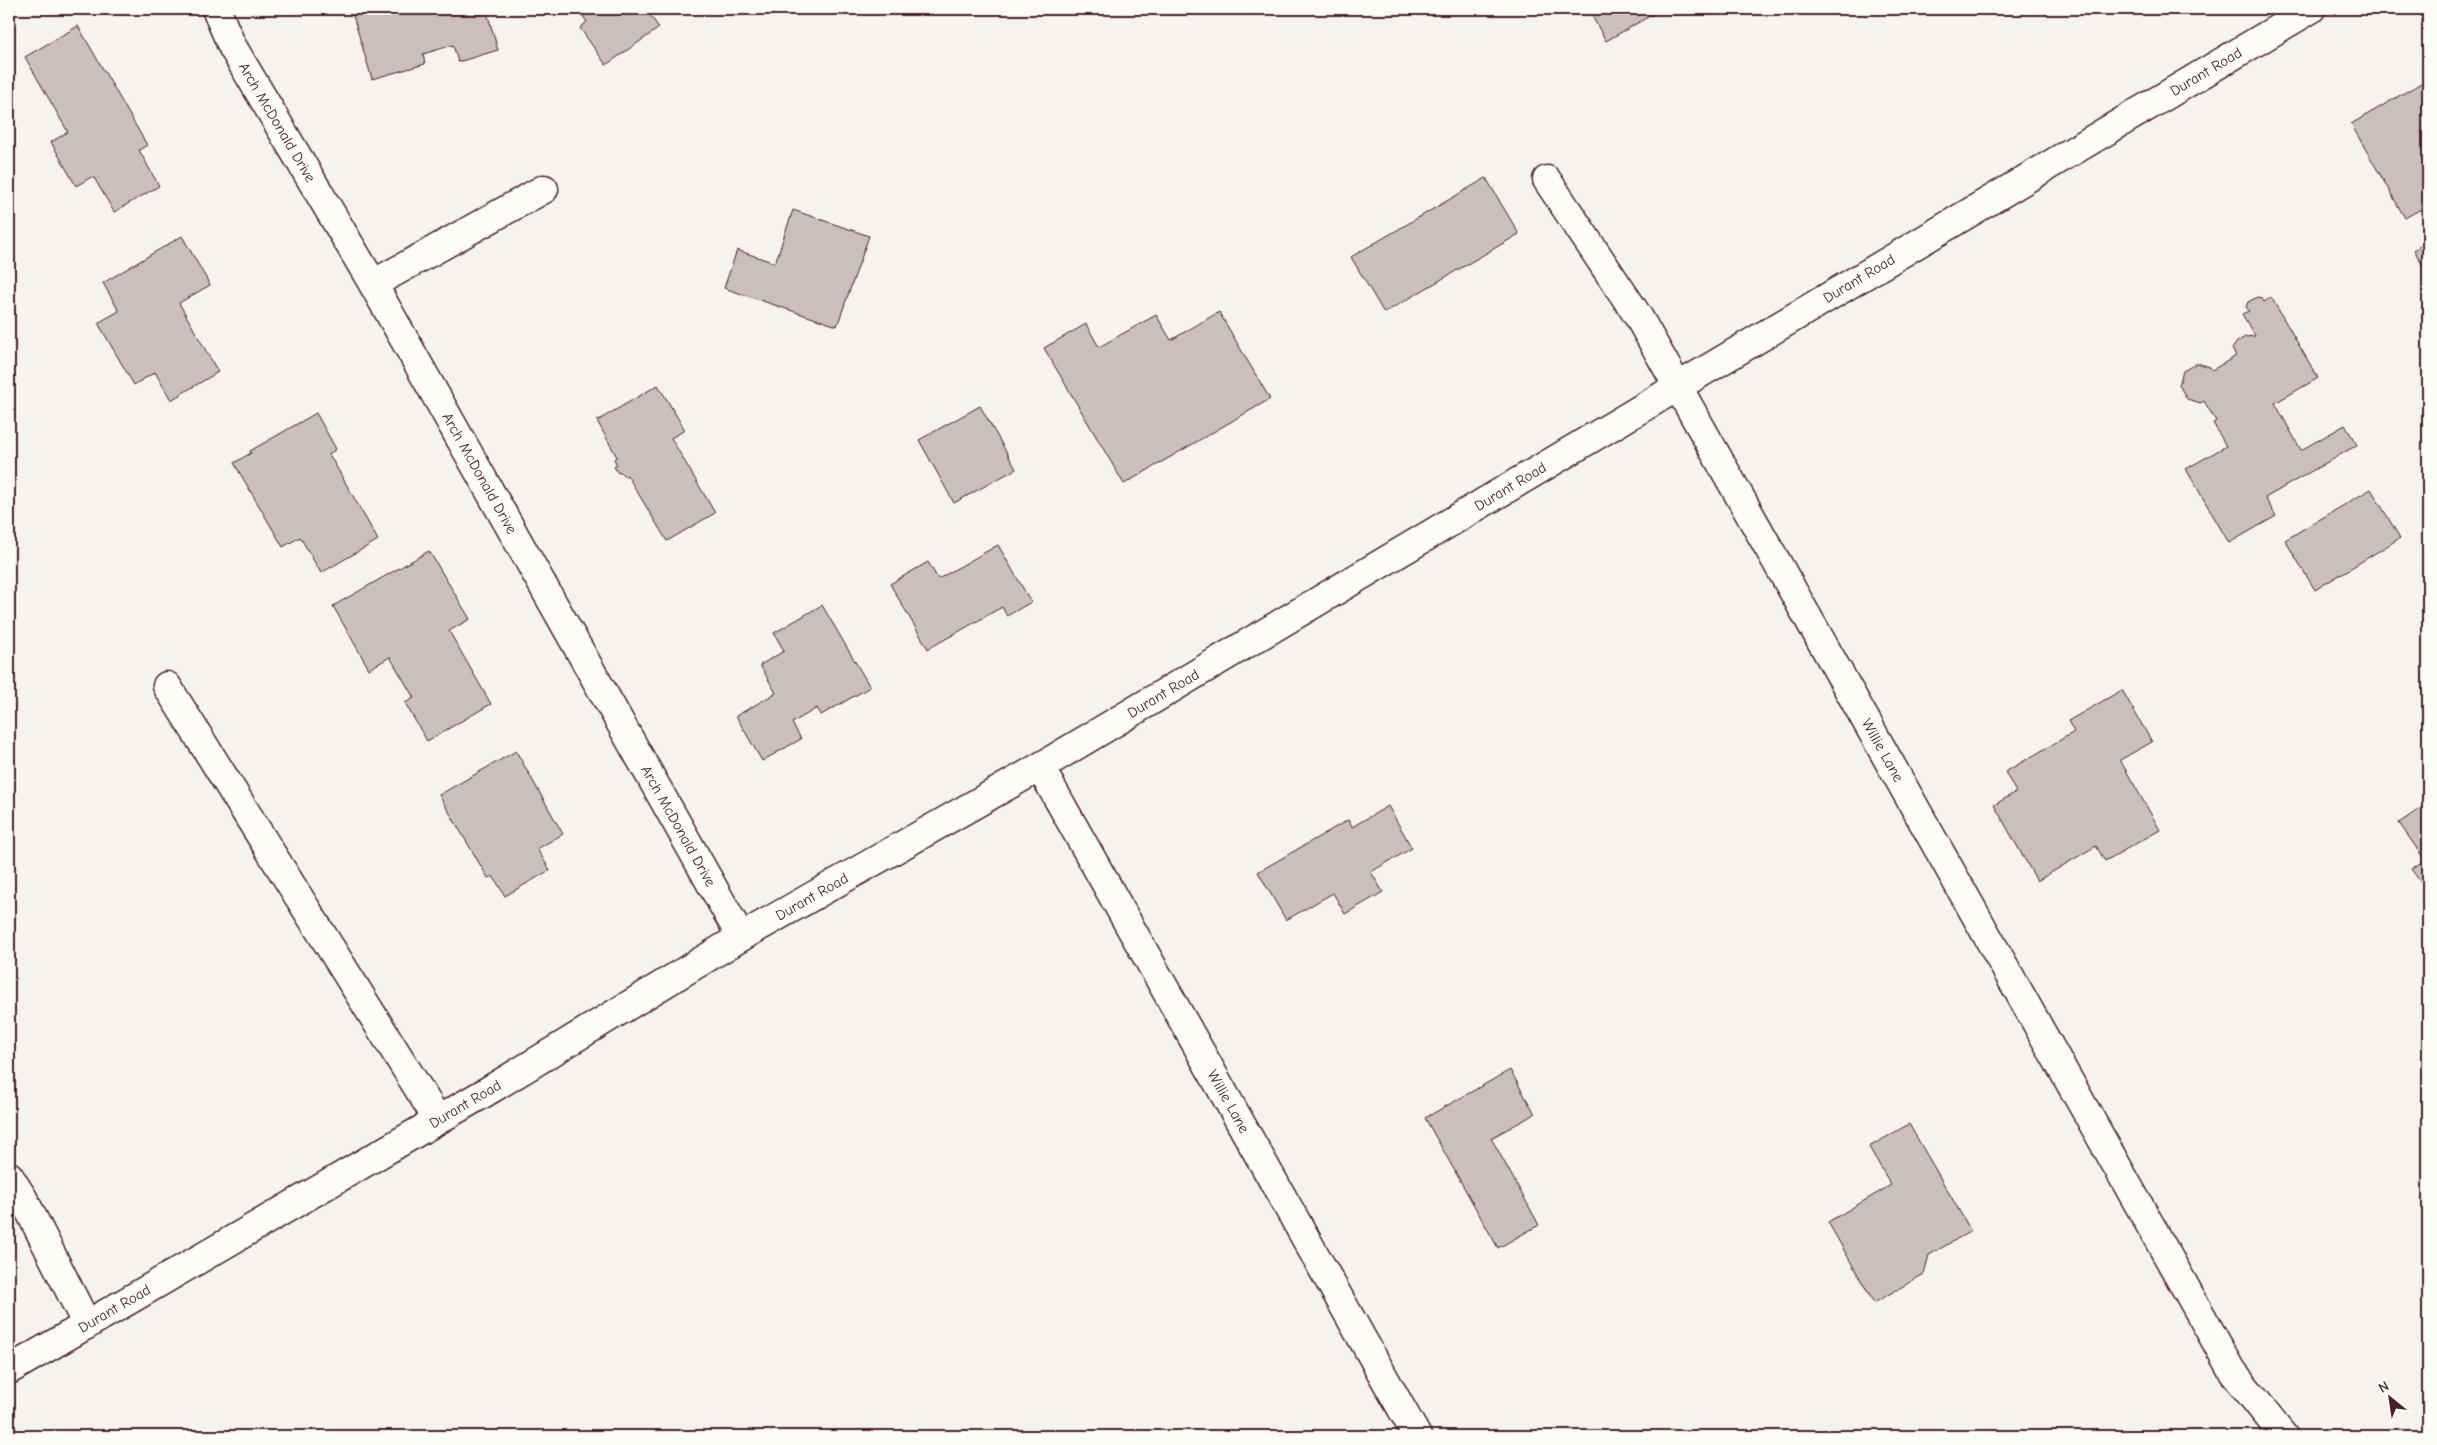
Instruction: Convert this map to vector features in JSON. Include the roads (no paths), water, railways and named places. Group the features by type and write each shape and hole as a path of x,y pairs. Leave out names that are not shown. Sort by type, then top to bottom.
{"street":[{"name":"Arch McDonald Drive","path":"216,9 232,46 373,284 741,937"},
{"name":"Durant Road","path":"9,1370 438,1120 741,937 1040,767 1677,387 2299,12"},
{"name":"Willie Lane","path":"1547,180 1638,316 2087,1116 2233,1372 2284,1436"},
{"path":"373,284 544,189"},
{"path":"167,686 438,1120"},
{"name":"Willie Lane","path":"1040,767 1417,1436"},
{"path":"9,1176 23,1198 87,1325"}]}
